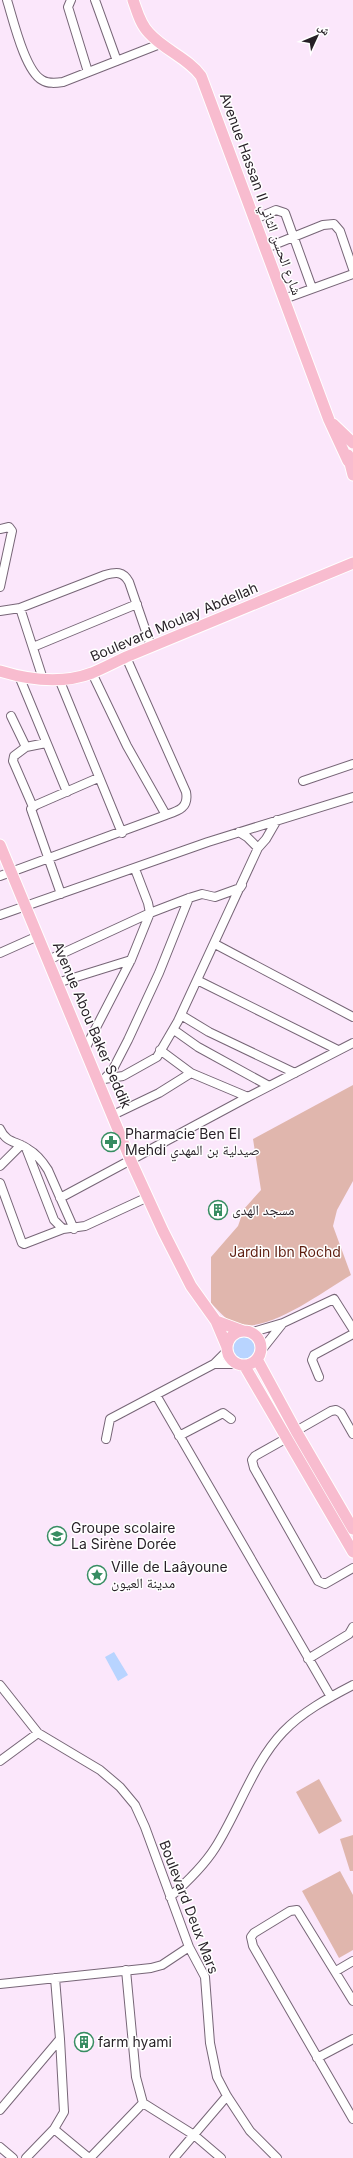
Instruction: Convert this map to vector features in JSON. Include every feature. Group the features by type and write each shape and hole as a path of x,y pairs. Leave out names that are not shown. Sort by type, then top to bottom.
{"main road":[{"name":"Avenue Hassan II شارع الحسن الثاني","path":"133,0 142,24 148,33 160,44 191,66 201,76 329,420 351,467"},
{"name":"Avenue Hassan II شارع الحسن الثاني","path":"329,420 353,443"},
{"path":"351,467 348,455 353,448"},
{"name":"Boulevard Moulay Abdellah","path":"0,671 19,676 44,679 60,679 92,673 151,646 353,563"},
{"name":"Avenue Abou Baker Seddik","path":"0,845 85,1049 102,1080 113,1115 131,1160 184,1274 216,1321 227,1349"},
{"path":"216,1321 247,1332 260,1343 259,1355 291,1434 353,1552"},
{"path":"247,1332 231,1338 227,1349 232,1359 242,1365 291,1434 353,1529"},
{"path":"242,1365 259,1355"}],"street":[{"path":"8,0 29,65 36,76 42,80 56,83 160,44"},
{"path":"71,0 69,8 88,72"},
{"path":"95,0 117,61"},
{"path":"255,219 276,210 282,211 286,216 294,236 312,288"},
{"path":"266,248 327,223 337,225 353,270"},
{"path":"284,299 353,274"},
{"path":"0,529 9,527 12,531 0,587"},
{"path":"0,611 20,608 115,573 122,574 127,578 151,646"},
{"path":"33,647 136,604"},
{"path":"20,608 44,679"},
{"path":"0,876 122,833 184,807 187,801 186,792 126,657"},
{"path":"92,673 127,746 166,815"},
{"path":"19,676 67,792"},
{"path":"60,679 98,778 122,833"},
{"path":"11,716 26,747"},
{"path":"46,743 26,747 14,756 13,761 33,807 31,813 61,894"},
{"path":"303,781 353,764"},
{"path":"33,807 98,778"},
{"path":"0,915 239,832 353,797"},
{"path":"102,1080 123,1076 157,1057 174,1030 246,879 258,848 266,839 277,820"},
{"path":"239,832 247,836 258,848"},
{"path":"85,1049 132,960 150,913 148,903 135,869"},
{"path":"48,960 150,913 189,898 202,894 215,897 240,888 246,879"},
{"path":"102,1080 112,1072 128,1040 159,973 189,898"},
{"path":"0,952 38,936"},
{"path":"215,944 353,1016"},
{"path":"57,982 132,960"},
{"path":"197,980 338,1050"},
{"path":"181,1014 209,1032 295,1073"},
{"path":"174,1030 198,1047 269,1086"},
{"path":"60,1198 248,1096 353,1043"},
{"path":"160,1050 191,1073 248,1096"},
{"path":"113,1115 159,1093 191,1073"},
{"path":"0,1129 9,1141 24,1146 43,1162 74,1229"},
{"path":"0,1166 24,1146"},
{"path":"24,1146 54,1220 63,1229"},
{"path":"0,1183 22,1243 24,1244 63,1229 74,1229 148,1197"},
{"path":"247,1332 283,1323 334,1299 353,1329"},
{"path":"259,1355 283,1323"},
{"path":"319,1377 312,1360 314,1356 353,1334"},
{"path":"106,1439 110,1419 214,1364 227,1349"},
{"path":"214,1364 242,1365"},
{"path":"156,1395 330,1697"},
{"path":"353,1434 341,1413 336,1410 331,1411 255,1456 252,1460 254,1468 318,1581 325,1584 353,1568"},
{"path":"179,1436 223,1413 231,1419"},
{"path":"308,1659 349,1634 353,1625"},
{"name":"Boulevard Deux Mars","path":"0,1685 38,1733 100,1770 120,1787 130,1799 145,1827 189,1947 205,1977 212,2057 217,2076 227,2096 250,2130 277,2158"},
{"path":"170,1898 202,1866 215,1848 267,1753 282,1733 299,1717 330,1697 353,1685"},
{"path":"0,1761 38,1733"},
{"path":"353,2001 336,1971 297,1910 290,1911 251,1936 253,1946 353,2119"},
{"path":"0,1984 162,1965 189,1947"},
{"path":"336,1971 353,1961"},
{"path":"126,1970 136,2077 143,2103 194,2135 221,2158"},
{"path":"26,2158 61,2119 65,2106 55,1978"},
{"path":"317,2058 353,2038"},
{"path":"0,2110 60,2039"},
{"path":"174,2158 227,2096"},
{"path":"54,2128 90,2158 143,2103"},
{"path":"0,2147 13,2158"}],"green space":[{"name":"Jardin Ibn Rochd","path":"353,1085 353,1181 337,1210 333,1226 351,1275 294,1310 277,1318 261,1324 247,1326 231,1322 211,1303 211,1257 238,1226 244,1209 261,1190 253,1139"},
{"path":"319,1779 342,1821 319,1834 296,1792"},
{"path":"353,1835 353,1871 350,1871 340,1839"},
{"path":"340,1871 353,1895 353,1950 339,1958 302,1891"}],"water":[{"path":"243,1335 248,1336 254,1342 254,1352 248,1358 243,1359 238,1358 232,1352 231,1347 232,1342 238,1336"},
{"path":"114,1652 128,1675 118,1681 105,1657"}],"place":[{"name":"Pharmacie Ben El Mehdi صيدلية بن المهدي","path":"111,1142"},
{"name":"مسجد الهدى","path":"218,1210"},
{"name":"Groupe scolaire La Sirène Dorée","path":"57,1536"},
{"name":"Ville de Laâyoune مدينة العيون","path":"97,1575"},
{"name":"farm hyami","path":"84,2042"}]}
